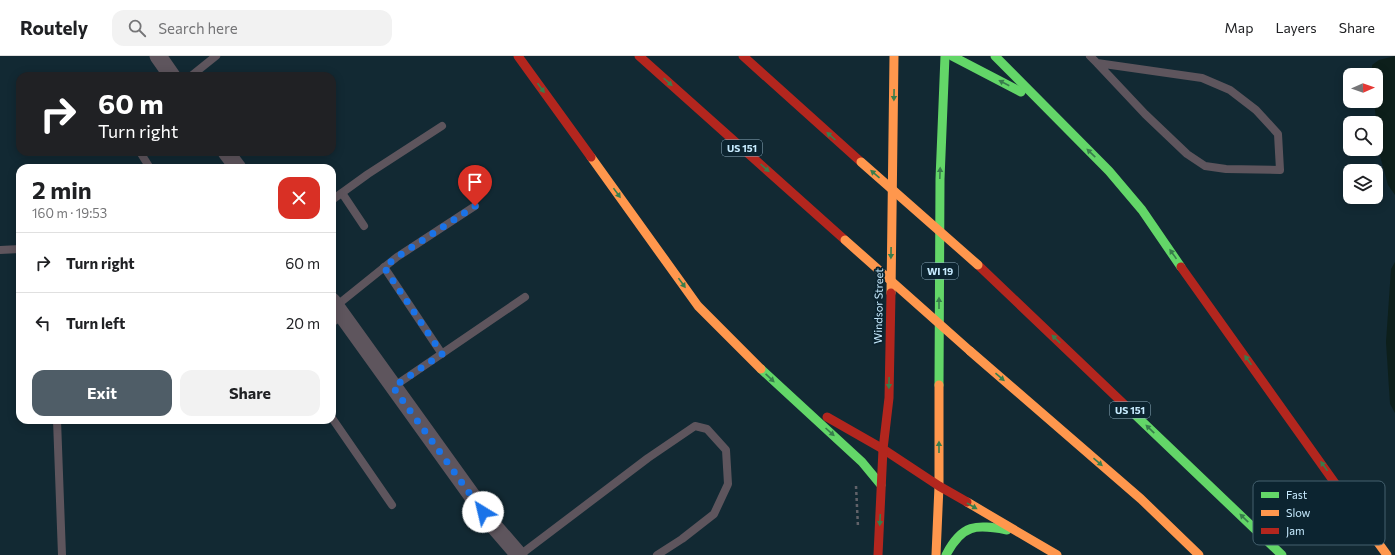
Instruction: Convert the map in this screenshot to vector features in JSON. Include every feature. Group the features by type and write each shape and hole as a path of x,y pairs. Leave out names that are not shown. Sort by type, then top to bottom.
{"main road":[{"path":"518,56 698,306 757,366 862,462 881,485"},
{"name":"US 151","path":"639,56 970,351 1141,499 1199,555"},
{"name":"US 151","path":"742,56 978,265 1253,527"},
{"name":"Windsor Street","path":"878,555 883,449 889,398 894,56"},
{"name":"WI 19","path":"936,555 939,486 940,179 945,56"},
{"path":"952,56 1038,101"},
{"path":"995,56 1038,101 1109,170 1142,210 1334,481"},
{"path":"790,397 883,449 939,486 1057,555"},
{"path":"946,555 957,538 965,530 974,526 984,525 1020,533"},
{"name":"US 151","path":"1272,545 1282,555"},
{"path":"1380,545 1387,555"}],"street":[{"path":"158,56 169,72"},
{"path":"336,312 393,387 493,525 520,555"}],"lane":[{"path":"196,72 216,56"},
{"path":"1090,56 1145,114 1187,154 1205,166 1226,169 1280,170 1278,134 1256,110 1230,90 1202,78 1097,63"},
{"path":"336,197 368,174 442,126"},
{"path":"342,193 364,226"},
{"path":"336,310 397,257 475,206"},
{"path":"0,250 16,249"},
{"path":"384,267 442,354"},
{"path":"393,387 525,297"},
{"path":"57,424 62,555"},
{"path":"336,424 392,505"},
{"path":"520,555 648,458 689,430 695,426 707,430 726,450 728,484 714,514 682,539 657,555"}],"shaded area":[{"path":"1395,56 1395,195 1388,185 1380,156 1383,156 1383,116 1376,116 1375,108 1383,108 1383,68 1372,68 1372,65 1379,60"},
{"path":"1395,262 1395,413 1390,404 1386,342 1391,269"}],"traffic: fast":[{"path":"939,385 940,179 945,56"},
{"path":"952,56 1021,92"},
{"path":"995,56 1109,171 1142,210 1181,267"},
{"path":"761,369 862,462 881,485"},
{"path":"1128,408 1253,527"},
{"path":"946,555 958,537 971,529 987,527 1007,530"},
{"path":"1272,545 1282,555"}],"traffic: slow":[{"path":"891,293 894,56"},
{"path":"591,157 698,306 761,369"},
{"path":"861,162 978,265"},
{"path":"845,240 970,351"},
{"path":"970,351 1141,499 1199,555"},
{"path":"936,555 939,486 939,385"},
{"path":"967,502 1057,555"},
{"path":"1380,545 1387,555"}],"traffic: jam":[{"path":"518,56 591,157"},
{"path":"639,56 845,240"},
{"path":"743,56 861,162"},
{"path":"978,265 1128,408"},
{"path":"1181,267 1333,481"},
{"path":"878,555 883,449 889,398 891,293"},
{"path":"827,417 883,449 939,486 967,502"}],"route":[{"path":"475,206 384,267 442,354 393,387 483,512"}]}
